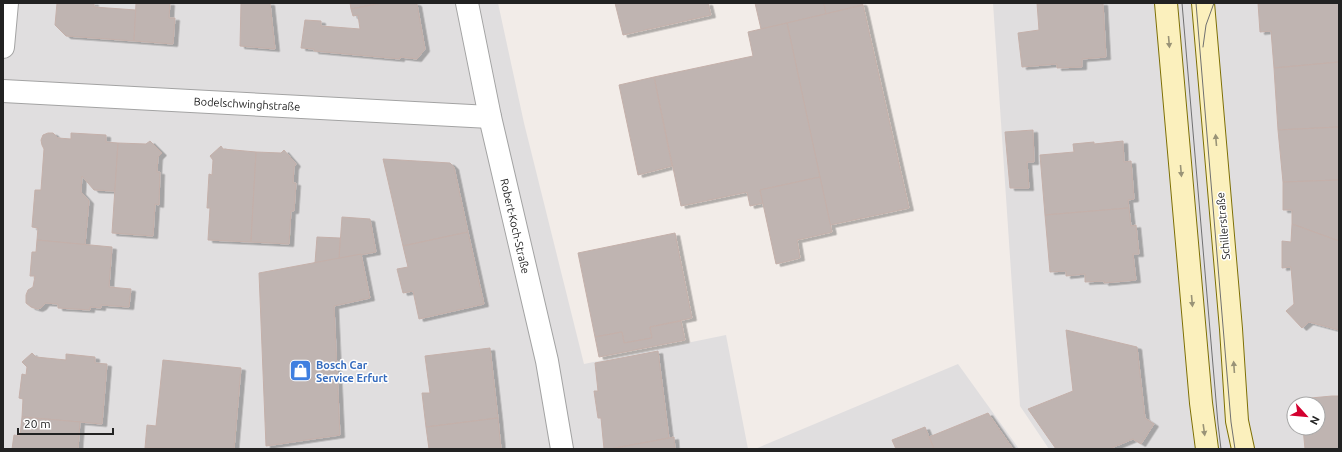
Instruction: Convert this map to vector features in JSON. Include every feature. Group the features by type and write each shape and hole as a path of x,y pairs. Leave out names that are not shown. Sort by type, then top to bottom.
{"main road":[{"path":"1166,3 1201,403 1207,449"},
{"name":"Schillerstraße","path":"1204,3 1231,329 1237,421 1243,449"}],"street":[{"path":"3,47 7,3"},
{"name":"Robert-Koch-Straße","path":"466,3 490,117 547,361 562,449"},
{"name":"Bodelschwinghstraße","path":"3,90 490,117"}],"shaded area":[{"path":"3,3 498,3 524,123 584,364 726,335 748,449 3,449"},
{"path":"993,3 1339,3 1339,449 1049,449 1020,406"},
{"path":"958,364 1019,449 755,449"}],"building":[{"path":"57,3 94,3 94,7 136,10 134,41 66,36 55,25"},
{"path":"136,3 170,3 169,18 175,18 173,44 134,41"},
{"path":"241,3 270,3 275,49 240,46"},
{"path":"350,3 382,3 351,9"},
{"path":"382,3 417,4 425,49 417,59 400,57 400,59 314,51 314,49 301,48 305,20 321,21 321,26 360,29 358,15 353,16 351,9"},
{"path":"615,3 708,3 711,15 623,35"},
{"path":"755,3 824,3 826,14 761,29"},
{"path":"824,3 862,3 863,5 826,14"},
{"path":"1037,3 1103,3 1106,57 1082,59 1082,67 1057,68 1057,64 1022,67 1018,33 1039,30"},
{"path":"1258,3 1339,3 1339,62 1274,68 1271,31 1260,32"},
{"path":"863,5 909,208 830,225 787,23"},
{"path":"787,23 820,177 760,190 763,203 750,206 747,192 681,206 654,77 753,56 748,32"},
{"path":"1339,62 1339,127 1278,130 1274,68"},
{"path":"654,77 672,166 638,175 619,85"},
{"path":"1339,127 1339,180 1283,182 1278,130"},
{"path":"1033,130 1034,162 1027,162 1029,188 1010,188 1005,132"},
{"path":"53,133 58,138 71,139 71,133 106,135 106,142 118,143 115,191 94,190 82,176 81,192 89,201 85,245 37,240 38,228 32,227 35,190 41,190 44,149 41,140 43,135"},
{"path":"150,141 162,153 158,157 157,172 160,172 159,205 155,204 153,236 112,233 118,143 146,144"},
{"path":"1123,141 1124,162 1131,161 1134,199 1128,200 1129,208 1045,215 1040,155 1074,152 1073,144 1094,142 1094,144"},
{"path":"221,146 223,149 256,152 251,242 208,240 210,208 207,208 209,174 212,175 213,160 210,156"},
{"path":"284,150 296,164 294,167 293,183 296,183 294,211 291,211 289,244 251,242 256,152 281,153"},
{"path":"383,159 450,163 454,167 468,232 403,246"},
{"path":"820,177 832,232 797,240 800,258 776,264 760,190"},
{"path":"1339,180 1339,241 1292,224 1292,210 1283,210 1283,182"},
{"path":"1129,208 1131,226 1136,225 1139,254 1133,254 1136,280 1104,283 1104,281 1085,282 1085,274 1066,276 1066,271 1050,272 1045,215"},
{"path":"342,217 370,219 376,252 339,259"},
{"path":"1292,224 1339,241 1339,330 1309,322 1302,328 1286,311 1294,304 1291,267 1282,268 1282,241 1291,242"},
{"path":"468,232 484,304 419,319 413,291 403,293 397,269 408,267 403,246"},
{"path":"675,233 692,318 650,327 652,338 624,343 622,332 595,337 578,253"},
{"path":"317,237 340,238 339,259 315,263"},
{"path":"37,240 112,247 109,287 131,289 129,307 101,305 101,308 90,307 90,310 58,308 58,304 45,303 38,309 31,307 26,303 26,295 28,290 33,287 35,276 30,276 32,252 36,252"},
{"name":"Bosch Car Service Erfurt","path":"361,254 370,298 334,306 340,435 266,446 259,273"},
{"path":"681,321 685,340 599,357 595,337 622,332 624,343 652,338 650,327"},
{"path":"1066,330 1137,347 1145,418 1154,424 1141,444 1133,439 1109,449 1056,449 1028,409 1073,391"},
{"path":"490,348 498,418 426,427 422,393 430,393 425,356"},
{"path":"658,351 669,438 604,449 601,418 598,418 594,391 598,391 595,363"},
{"path":"32,353 36,357 66,360 66,354 95,357 95,363 107,364 102,424 22,417 23,399 19,398 22,374 26,375 27,367 22,362"},
{"path":"163,360 241,368 234,449 145,448 147,425 156,426"},
{"path":"1339,396 1339,449 1305,449 1304,436 1326,436 1326,397"},
{"path":"988,413 1013,449 934,449 929,437"},
{"path":"22,417 80,422 78,449 12,449 14,435 20,436"},
{"path":"498,418 501,449 429,449 426,427"},
{"path":"925,427 934,449 896,449 892,440"},
{"path":"674,437 675,449 610,449 669,438"}],"tram line":[{"path":"1182,3 1221,449"},
{"path":"1196,3 1231,422 1235,449"},
{"path":"1203,47 1206,25 1214,3"}],"place":[{"name":"Bosch Car Service Erfurt","path":"300,371"}]}
